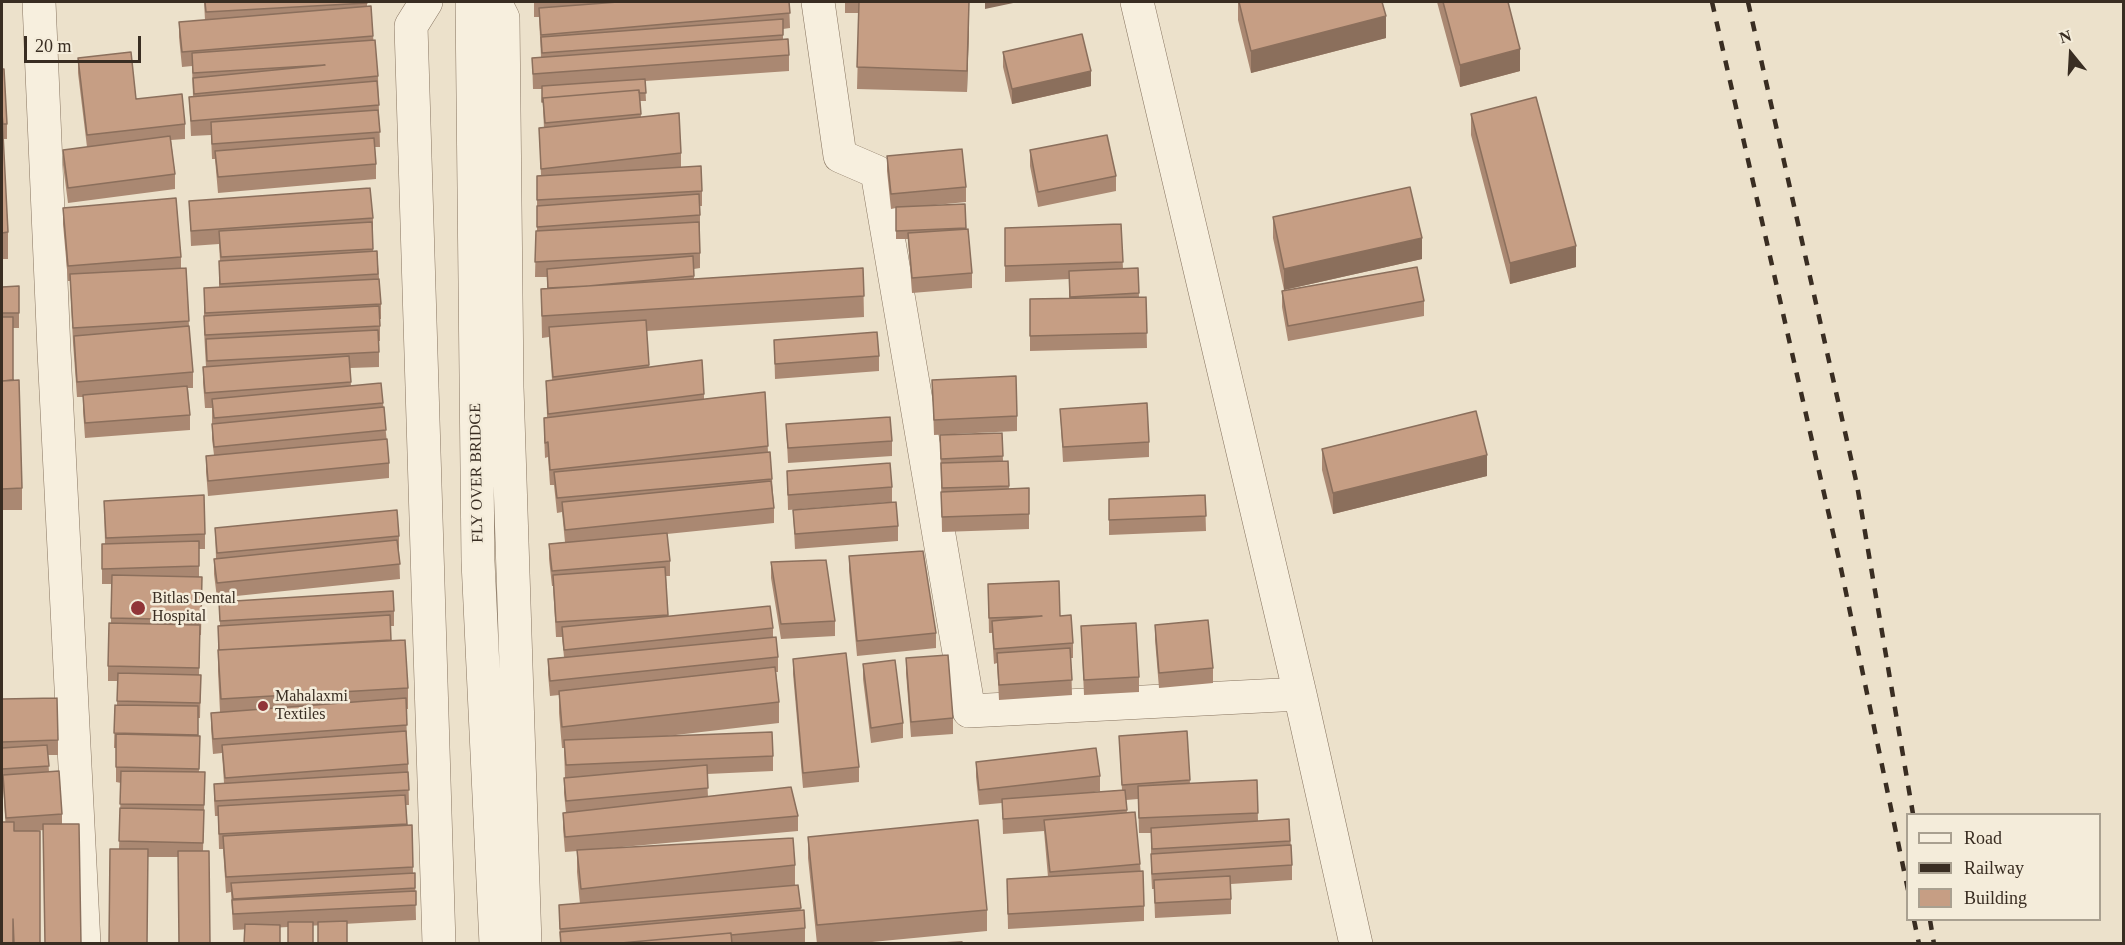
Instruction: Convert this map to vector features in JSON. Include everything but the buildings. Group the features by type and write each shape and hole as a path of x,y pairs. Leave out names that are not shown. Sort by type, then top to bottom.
{"street":[{"path":"39,2 84,944"},
{"path":"426,2 411,26 439,944"},
{"name":"FLY OVER BRIDGE","path":"472,2 478,561 496,944"},
{"path":"495,2 503,18 507,387 525,944"},
{"path":"818,2 840,156 877,172 969,711 1300,694"},
{"path":"1137,2 1300,694 1356,944"}],"railway":[{"path":"1712,2 1839,559 1906,880"},
{"path":"1748,2 1857,485 1913,813"},
{"path":"1914,921 1919,944"},
{"path":"1930,921 1934,944"}],"place":[{"name":"Bitlas Dental Hospital","path":"138,608"},
{"name":"Mahalaxmi Textiles","path":"263,706"}]}
